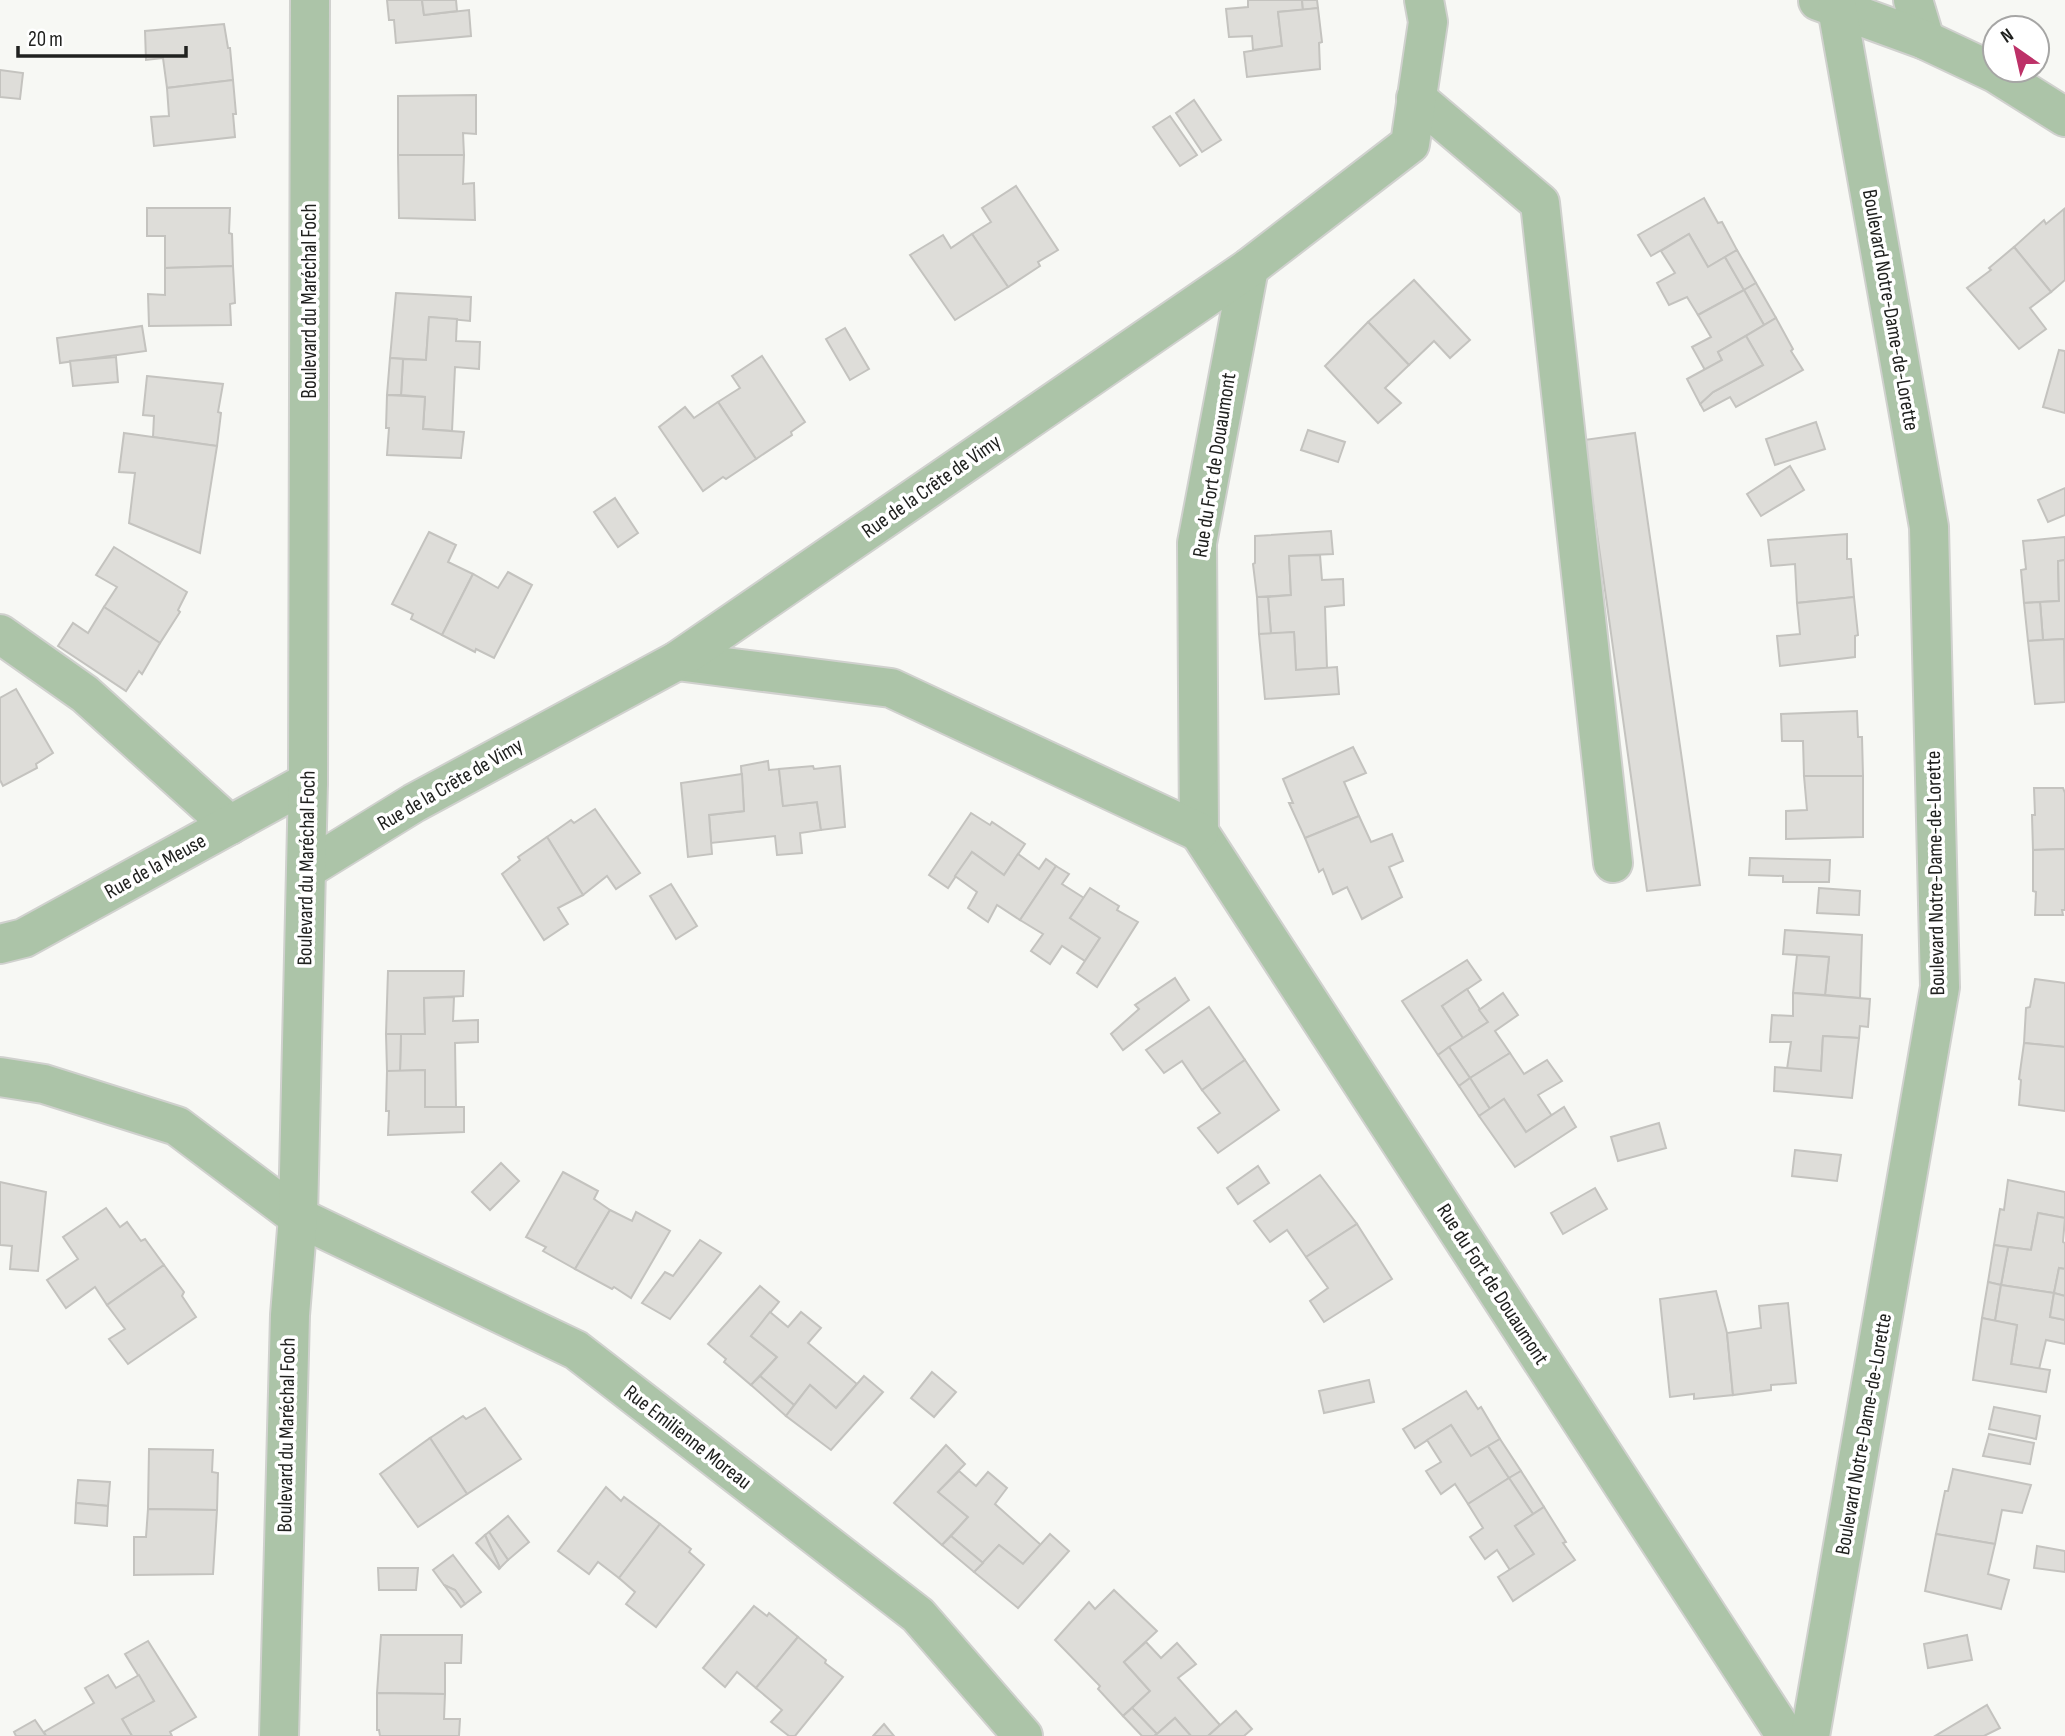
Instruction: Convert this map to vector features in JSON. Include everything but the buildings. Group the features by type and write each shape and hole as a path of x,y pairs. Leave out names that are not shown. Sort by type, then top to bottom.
{"street":[{"name":"Boulevard du Maréchal Foch","path":"279,1736 289,1315 298,1217 309,782 310,0"},
{"name":"Rue de la Crête de Vimy","path":"307,869 414,803 677,662 1249,268 1410,144 1427,22 1424,0"},
{"path":"1913,0 1925,40"},
{"path":"1826,4 1925,40 1995,73 2065,117"},
{"name":"Boulevard Notre-Dame-de-Lorette","path":"1811,1736 1940,987 1929,527 1826,4"},
{"path":"1416,98 1540,203 1613,863"},
{"name":"Rue du Fort de Douaumont","path":"1249,268 1197,542 1199,832 1786,1736"},
{"path":"0,634 85,694 230,825"},
{"path":"677,662 891,688 1199,832"},
{"name":"Rue de la Meuse","path":"0,944 24,938 309,782"},
{"path":"0,1077 44,1084 177,1126 298,1217"},
{"name":"Rue Emilienne Moreau","path":"298,1217 576,1350 918,1615 1023,1736"}]}
